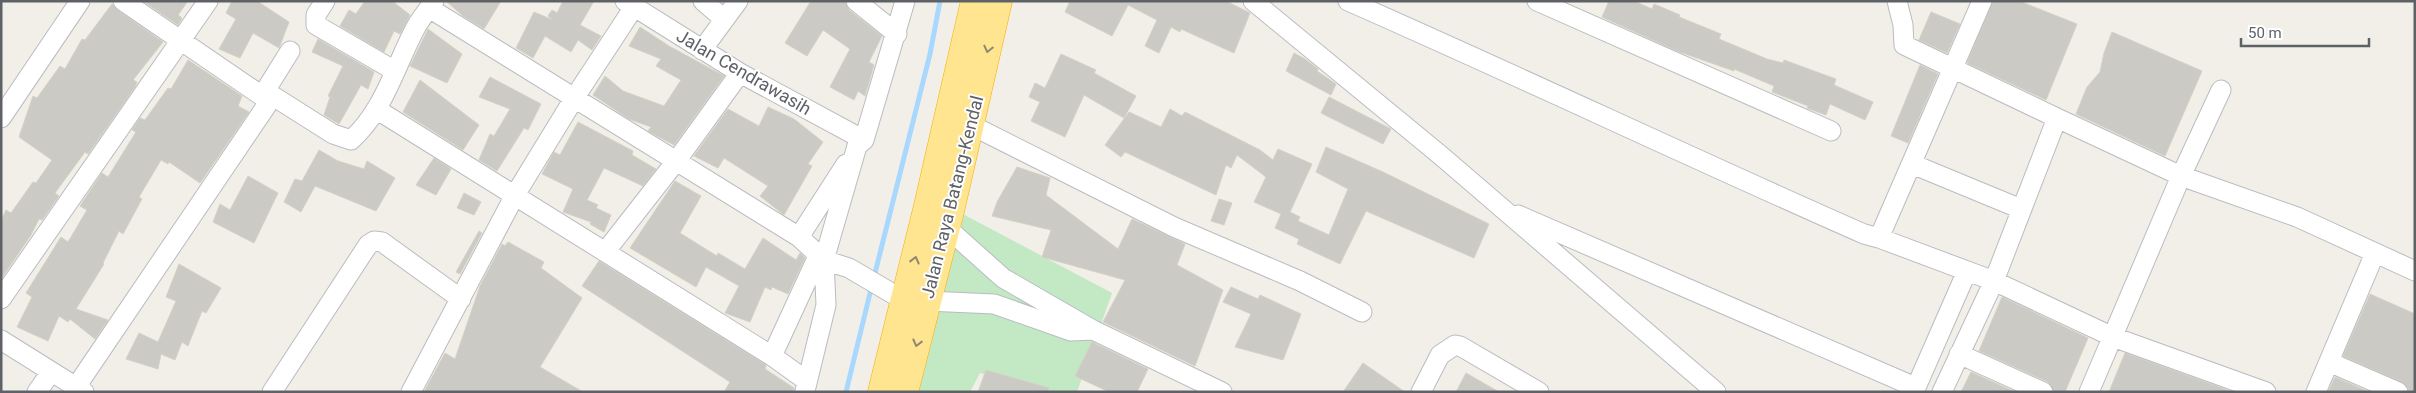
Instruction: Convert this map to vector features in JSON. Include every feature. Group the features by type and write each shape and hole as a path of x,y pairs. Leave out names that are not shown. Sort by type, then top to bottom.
{"highway":[{"name":"Jalan Raya Batang-Kendal","path":"882,392 946,226 975,1"},
{"name":"Jalan Raya Batang-Kendal","path":"904,392 916,301 959,120 998,1"}],"street":[{"path":"1,118 80,1"},
{"path":"123,1 181,42 268,96 342,139 351,140 360,132 376,109 417,26 431,4 575,97 799,237 821,257 849,268 878,285 916,301 994,304 1071,331 1093,330"},
{"path":"1,299 208,1"},
{"path":"325,1 316,15 316,25 395,71"},
{"path":"703,1 724,18"},
{"path":"702,50 738,1"},
{"path":"856,1 897,34"},
{"path":"772,356 821,257 897,34 905,1"},
{"path":"1253,1 1501,207 1716,392"},
{"path":"1348,1 1864,234 1994,281 2113,337 2231,386 2266,392"},
{"path":"1536,1 1832,131"},
{"path":"1897,1 1904,25 1904,45 2181,176 2297,217 2415,271"},
{"path":"1879,238 1982,1"},
{"path":"410,392 515,195 629,4"},
{"name":"Jalan Cendrawasih","path":"629,4 740,73 860,143"},
{"path":"1,340 80,389 268,96 290,51"},
{"path":"605,252 677,160 740,73"},
{"path":"2089,392 2181,176 2221,90"},
{"path":"376,109 772,356 806,386 826,305 821,257"},
{"path":"1942,392 1994,281 2020,209 2057,118"},
{"path":"959,120 1174,227 1300,281 1362,312"},
{"path":"799,237 860,143"},
{"path":"1912,164 2020,209"},
{"path":"1501,207 1914,389 1967,271"},
{"path":"946,226 1003,278 1093,330 1222,392"},
{"path":"272,392 368,245 374,241 382,242 461,299"},
{"path":"2316,392 2375,252"},
{"path":"994,304 1003,278"},
{"path":"1421,392 1440,355 1455,345 1460,346 1539,392"},
{"path":"1959,354 2042,392"},
{"path":"2329,362 2398,392"},
{"path":"37,392 51,372"}],"green space":[{"path":"957,211 1112,293 1077,392 1049,392 980,373 970,392 911,392"}],"building":[{"path":"143,1 188,1 178,15 182,18 178,25"},
{"path":"232,1 257,1 289,22 279,48 253,33 240,58 219,49 236,19 226,13"},
{"path":"365,1 392,1 410,15 400,34 394,31 384,52 340,26 349,10 356,14"},
{"path":"446,1 501,1 484,29 463,16"},
{"path":"563,1 594,1 580,25 601,36 592,50 578,40 571,52 545,36 533,58 516,48 534,12 553,20 548,16 552,10 557,13"},
{"path":"811,1 845,1 849,10 882,36 869,62 874,65 865,96 858,91 854,100 830,87 850,49 823,30 807,56 785,43"},
{"path":"1070,1 1226,1 1250,13 1234,53 1181,29 1180,32 1171,27 1159,53 1145,46 1157,20 1128,5 1112,36 1065,12"},
{"path":"1609,1 1634,1 1652,9 1654,4 1680,15 1679,17 1721,34 1719,39 1767,59 1783,63 1784,60 1836,79 1834,85 1873,102 1865,120 1830,104 1826,115 1807,108 1808,106 1772,92 1774,86 1734,69 1734,71 1677,51 1602,17"},
{"path":"1993,1 2019,1 2077,24 2046,100 1967,63"},
{"path":"112,4 117,10 163,42 133,80 137,82 135,87 88,154 85,152 55,193 59,196 42,220 39,219 31,235 1,279 1,221 6,210 11,213 33,182 36,183 52,160 19,137 33,96 37,98 60,66 65,69 82,39 85,40"},
{"path":"1931,12 1960,24 1947,53 1919,40"},
{"path":"640,27 669,46 724,76 674,145 648,131 651,127 629,119 593,95 605,76 623,91 664,106 681,80 656,66 661,59 629,46"},
{"path":"428,29 462,54 447,83 410,66"},
{"path":"2112,32 2202,71 2165,156 2076,114 2087,87 2100,72 2104,53"},
{"path":"318,39 374,72 368,89 361,85 339,124 324,115 330,97 328,96 343,66 312,52"},
{"path":"1294,53 1305,59 1318,69 1317,71 1336,84 1331,95 1286,71"},
{"path":"1061,54 1096,70 1094,73 1136,96 1124,118 1084,95 1065,137 1031,121 1040,102 1029,97 1035,83 1045,88"},
{"path":"188,60 242,96 238,106 249,112 200,183 169,162 168,164 161,160 139,197 142,199 123,234 119,231 104,264 76,309 108,320 95,339 70,319 68,322 59,316 48,341 17,327 32,297 26,293 61,237 68,242 87,210 80,206 102,173 108,177 136,132 132,130 140,118 145,120 168,88 171,89"},
{"path":"1920,65 1938,74 1908,143 1891,136"},
{"path":"490,77 541,104 528,130 524,128 497,171 479,160 490,134 494,136 510,109 479,97"},
{"path":"420,80 479,125 463,150 403,112"},
{"path":"1329,97 1391,129 1383,144 1321,113"},
{"path":"768,107 794,119 823,142 808,164 812,166 784,215 760,196 768,186 724,158 718,168 694,156 728,109 759,126"},
{"path":"1170,109 1182,116 1185,112 1260,150 1273,160 1278,149 1312,164 1290,212 1300,217 1298,221 1329,235 1348,189 1316,172 1326,147 1383,172 1489,224 1474,258 1366,211 1340,264 1297,244 1299,239 1275,228 1281,214 1254,202 1266,177 1237,155 1231,168 1226,165 1216,195 1125,152 1121,157 1105,145 1129,112 1161,127"},
{"path":"578,122 633,151 632,155 656,169 643,186 604,168 587,200 598,205 596,208 611,215 604,232 590,224 591,222 563,212 573,189 542,174 554,152 560,155"},
{"path":"319,150 338,161 364,169 367,161 395,178 376,211 315,186 301,212 284,202 295,179 302,181"},
{"path":"434,158 451,169 436,195 416,185"},
{"path":"1017,167 1050,178 1046,195 1118,249 1132,219 1185,244 1177,265 1223,290 1195,366 1103,322 1125,280 1042,257 1051,230 992,216 997,202"},
{"path":"248,176 278,193 254,243 213,222 220,204 230,210"},
{"path":"675,181 701,196 680,233 717,256 718,253 745,269 763,238 796,260 800,253 805,258 788,294 772,287 771,290 765,287 750,322 725,313 739,286 706,267 696,287 630,248"},
{"path":"464,193 481,202 474,215 457,208"},
{"path":"1219,199 1232,203 1224,225 1211,221"},
{"path":"479,231 482,233 460,274 456,272"},
{"path":"508,242 544,262 541,268 582,298 540,367 583,392 424,392 445,353 455,359 480,286 502,244 505,246"},
{"path":"599,261 766,365 765,369 794,388 794,392 724,392 730,382 582,286"},
{"path":"179,264 221,288 206,313 202,311 188,346 182,342 175,360 161,354 158,369 126,359 139,333 158,342 176,301 166,297"},
{"path":"1231,287 1258,299 1260,295 1301,314 1283,360 1235,347 1251,314 1223,302"},
{"path":"2370,294 2415,314 2415,392 2409,392 2407,386 2402,382 2343,356"},
{"path":"2002,297 2088,338 2065,392 2054,392 2048,382 1979,351"},
{"path":"1092,342 1148,369 1137,392 1109,392 1075,376"},
{"path":"2125,353 2225,389 2231,392 2109,392"},
{"path":"1363,363 1405,392 1343,392"},
{"path":"986,370 1049,388 1048,392 978,392"},
{"path":"1971,372 2015,392 1961,392"},
{"path":"1466,373 1499,392 1456,392"},
{"path":"2335,377 2369,392 2328,392"}],"waterway":[{"path":"874,277 930,54 940,1"},
{"path":"846,392 872,285"}]}
